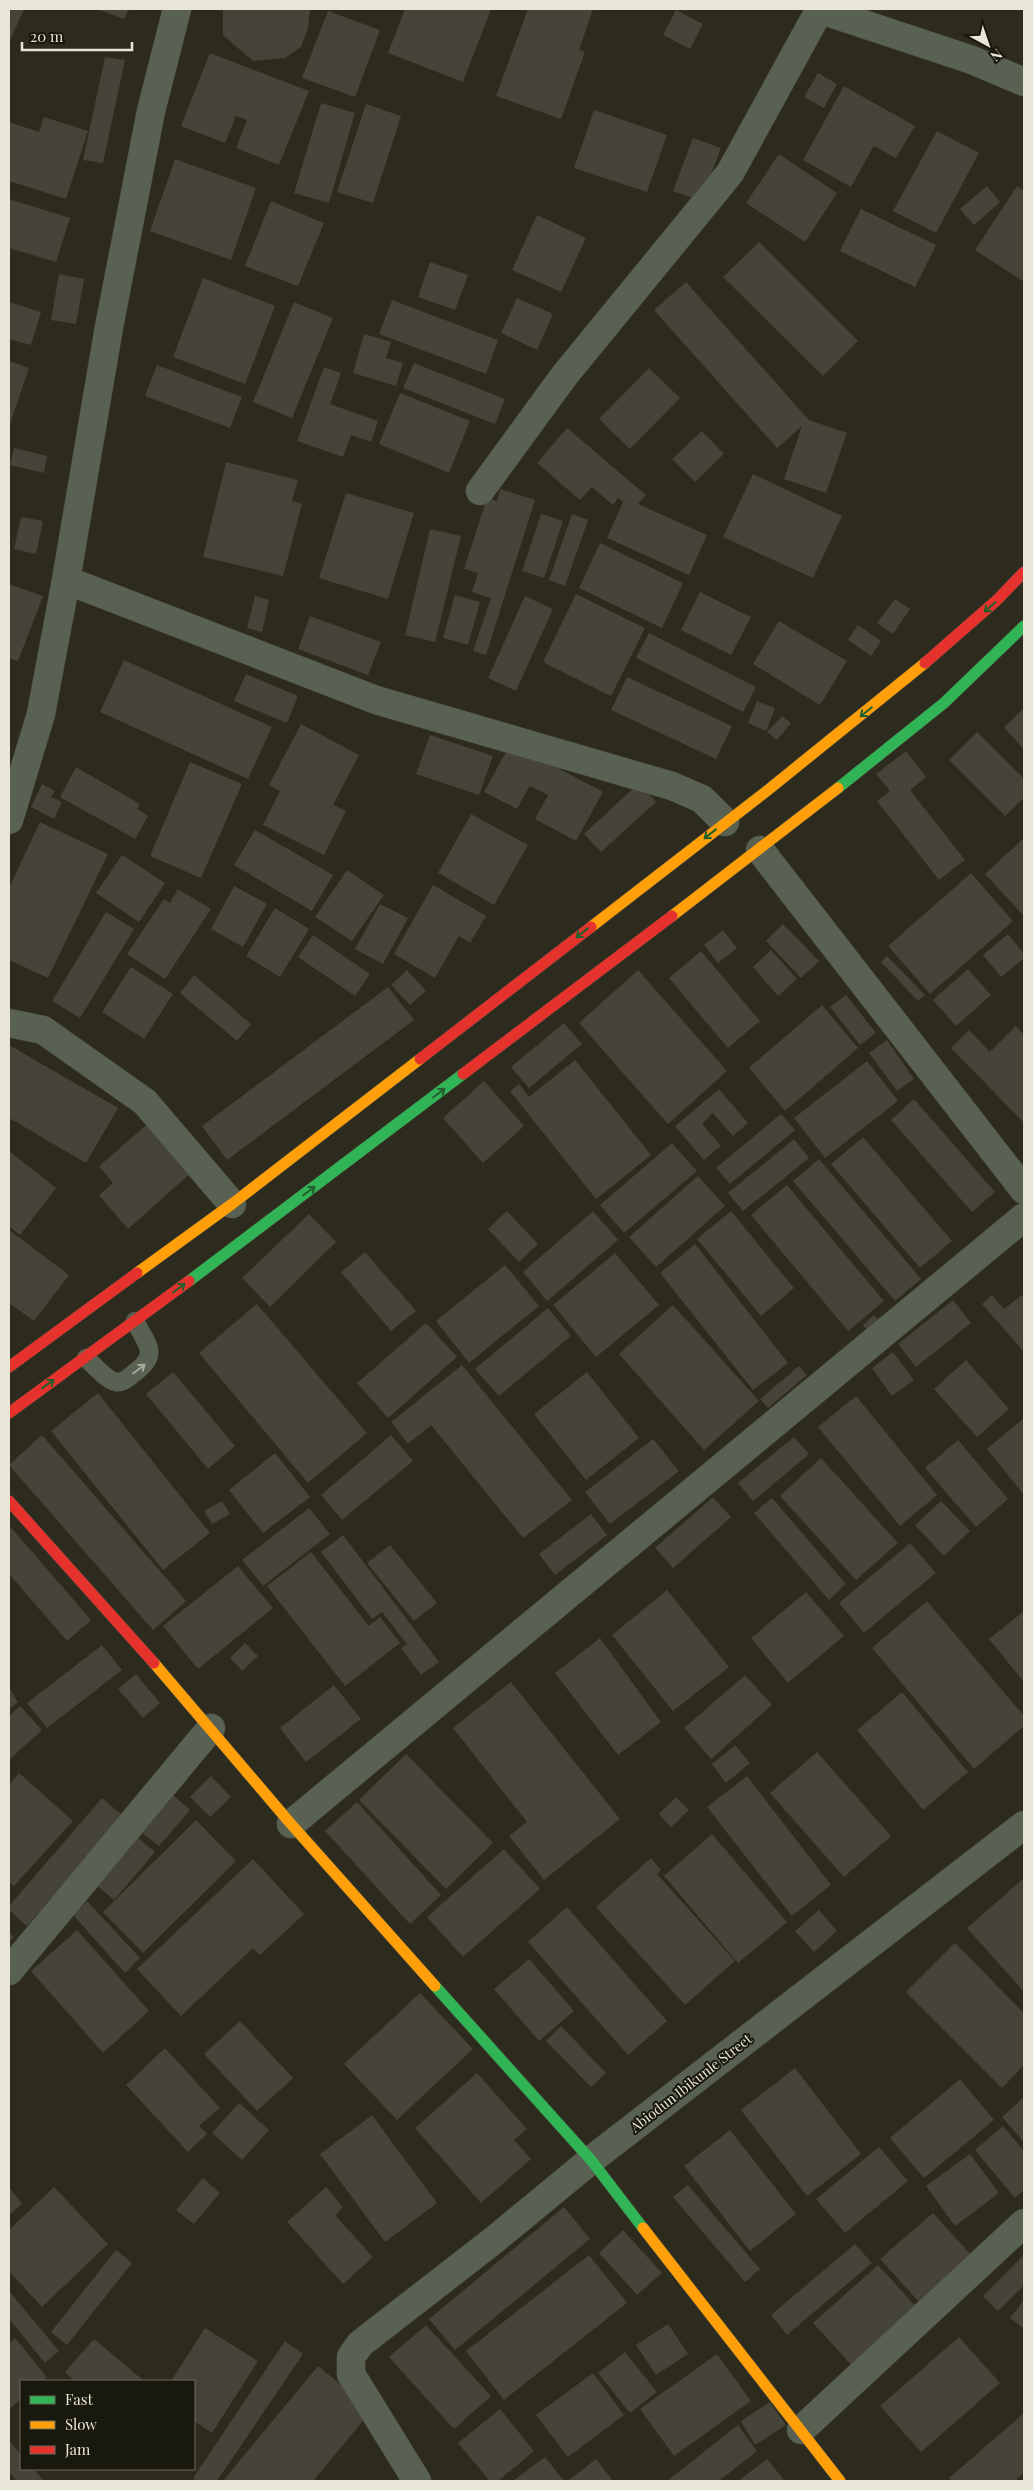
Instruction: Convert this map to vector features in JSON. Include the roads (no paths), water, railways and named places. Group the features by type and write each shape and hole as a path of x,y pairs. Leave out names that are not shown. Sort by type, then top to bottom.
{"main road":[{"path":"9,1367 232,1204 725,822 906,680 997,600 1024,572"},
{"path":"9,1413 135,1322 760,850 944,703 1024,626"},
{"path":"9,1501 211,1728 291,1824 591,2160 840,2481"}],"street":[{"path":"9,820 41,714 120,271 151,111 177,9"},
{"path":"480,491 564,376 730,173 819,9 972,60 1024,82"},
{"path":"66,580 376,700 672,786 702,799 725,822"},
{"path":"760,850 1024,1190"},
{"path":"9,1023 43,1030 145,1102 232,1204"},
{"path":"291,1824 1024,1217"},
{"path":"9,1971 211,1728"},
{"name":"Abiodun Ibikunle Street","path":"417,2481 351,2374 352,2357 360,2344 494,2240 591,2160 1024,1825"},
{"path":"801,2430 1024,2223"}],"lane":[{"path":"86,1358 112,1380 118,1383 125,1380 146,1364 150,1357 149,1350 135,1322"}]}
